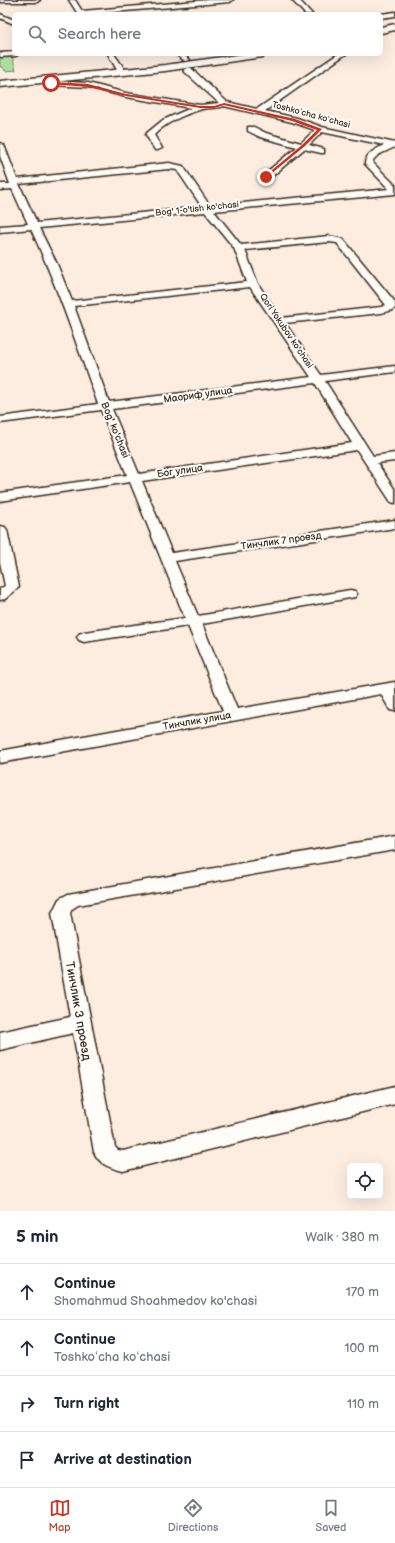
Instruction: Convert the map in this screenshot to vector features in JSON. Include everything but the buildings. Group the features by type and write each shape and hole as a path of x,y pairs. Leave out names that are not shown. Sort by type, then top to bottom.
{"main road":[{"path":"383,30 395,27"},
{"path":"383,36 395,34"},
{"path":"0,78 120,68 213,56"},
{"path":"0,84 165,68 249,56"}],"street":[{"path":"2,2 37,0"},
{"path":"72,0 79,12"},
{"path":"96,12 230,0"},
{"path":"295,0 307,12"},
{"path":"127,8 132,12"},
{"path":"383,16 395,14"},
{"path":"0,16 12,21"},
{"path":"0,55 12,54"},
{"path":"113,56 120,68"},
{"path":"181,56 187,60"},
{"path":"260,111 340,56"},
{"path":"51,83 88,86 126,95 200,107 214,107 224,104 188,70"},
{"name":"Toshkoʻcha koʻchasi","path":"224,104 260,111 320,129 393,145"},
{"path":"158,148 150,135 154,129 200,107"},
{"path":"251,129 321,151"},
{"path":"266,177 303,146 320,129"},
{"name":"Bog' ko'chasi","path":"0,145 14,184 52,264 105,407 232,715"},
{"path":"393,145 375,153 369,160 369,164 395,191"},
{"name":"Qori Yokubov ko'chasi","path":"14,184 176,166 180,168 207,208 239,248 253,284 318,378 395,499"},
{"path":"0,187 14,184"},
{"name":"Bog' 1-o'tish ko'chasi","path":"0,229 395,191"},
{"path":"239,248 328,239 340,240 392,305 389,308 381,310 278,321"},
{"path":"68,304 253,284"},
{"name":"Маориф улица","path":"0,420 395,369"},
{"name":"Бог улица","path":"0,497 360,446"},
{"path":"370,460 395,457"},
{"name":"Тинчлик 7 проезд","path":"167,558 395,524"},
{"path":"0,530 12,587 0,596"},
{"path":"84,637 193,621 350,594"},
{"path":"390,688 395,706"},
{"name":"Тинчлик улица","path":"0,758 232,715 390,688"},
{"name":"Тинчлик 3 проезд","path":"395,843 74,900 65,904 61,913 80,1023 105,1152 113,1159 123,1161 395,1095"},
{"path":"0,1041 80,1023"}],"green space":[{"path":"12,56 16,70 5,71 3,67 0,67 0,57"}],"route":[{"path":"51,83 95,87 126,95 200,107 214,107 224,104 260,111 320,129 303,146 266,177"}]}
